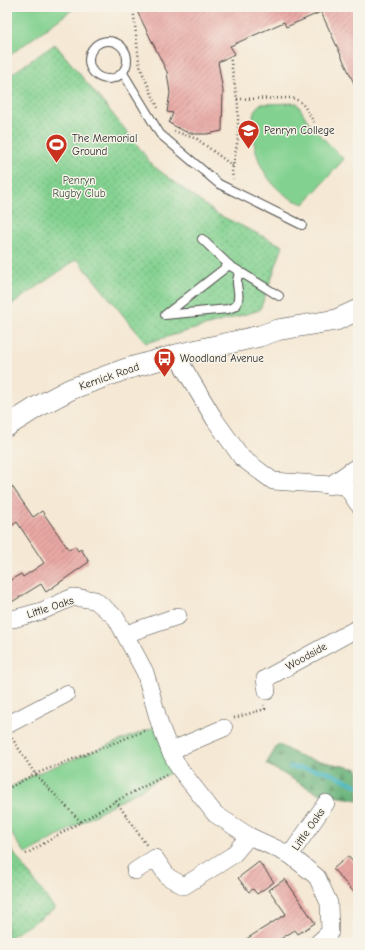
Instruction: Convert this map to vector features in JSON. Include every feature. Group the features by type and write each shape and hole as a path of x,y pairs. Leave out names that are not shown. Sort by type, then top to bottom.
{"street":[{"name":"Kernick Road","path":"7,426 37,407 71,389 126,369 176,355 260,336 277,330 336,320 358,310"},
{"path":"176,355 215,420 242,458 273,481 346,486 358,504"},
{"path":"329,486 358,466"},
{"name":"Little Oaks","path":"7,618 42,611 73,597 95,600 116,618 126,634 145,672 160,725 170,751 179,768 215,814 249,836 290,855 317,877 328,904 330,932 318,943"},
{"path":"126,634 178,616"},
{"name":"Woodside","path":"267,691 265,679 358,628"},
{"path":"9,731 66,694"},
{"path":"170,751 224,728"},
{"name":"Little Oaks","path":"290,855 326,803"},
{"path":"135,871 155,858 168,877 184,886 233,855 249,836"}],"lane":[{"path":"110,40 119,44 126,51 127,61 126,68 123,73 111,79 103,78 96,73 89,65 89,57 92,49 100,42 110,40"},
{"path":"123,73 160,134 219,184 302,225"},
{"path":"202,239 229,265 279,296"},
{"path":"229,265 165,315 228,309 236,306 239,300 236,279 240,272"}],"path":[{"path":"133,7 139,62 160,111"},
{"path":"230,56 237,99 238,138 232,172 235,192"},
{"path":"237,99 297,99 303,103 306,112 314,122"},
{"path":"168,128 196,139 233,166"},
{"path":"224,728 222,722 265,709"},
{"path":"7,789 35,774 160,725"},
{"path":"9,731 35,774 81,822"},
{"path":"26,854 116,801 179,768"},
{"path":"116,801 155,858"}],"green space":[{"path":"7,7 76,7 7,57"},
{"name":"Penryn Rugby Club","path":"55,44 129,134 152,165 217,214 283,246 260,310 146,343 77,259 7,308 7,77"},
{"path":"297,103 310,125 344,159 304,204 281,192 272,183 259,161 253,136 253,115 256,108 260,104"},
{"path":"160,725 179,768 26,854 7,828 7,789 35,774"},
{"path":"278,744 301,757 358,769 358,800 317,793 266,764"},
{"path":"7,844 55,909 7,939"}],"building":[{"path":"135,7 358,7 358,92 321,12 286,27 284,22 230,46 235,54 218,62 223,91 222,131 207,134 195,134 184,131 169,123 173,113 167,112 170,93 167,72"},
{"path":"7,479 33,517 42,511 69,550 75,546 78,551 81,549 89,562 46,592 41,584 7,605 7,582 21,574 23,577 44,563 17,522 7,529"},
{"path":"348,856 358,868 358,897 333,869"},
{"path":"259,862 274,882 257,894 253,889 249,892 238,878"},
{"path":"285,879 315,923 298,934 295,930 274,943 240,943 286,914 269,890"}],"waterway":[{"path":"290,767 325,771 358,786"}],"place":[{"name":"Penryn College","path":"249,150"},
{"name":"The Memorial Ground","path":"57,164"},
{"name":"Woodland Avenue","path":"164,378"}]}
